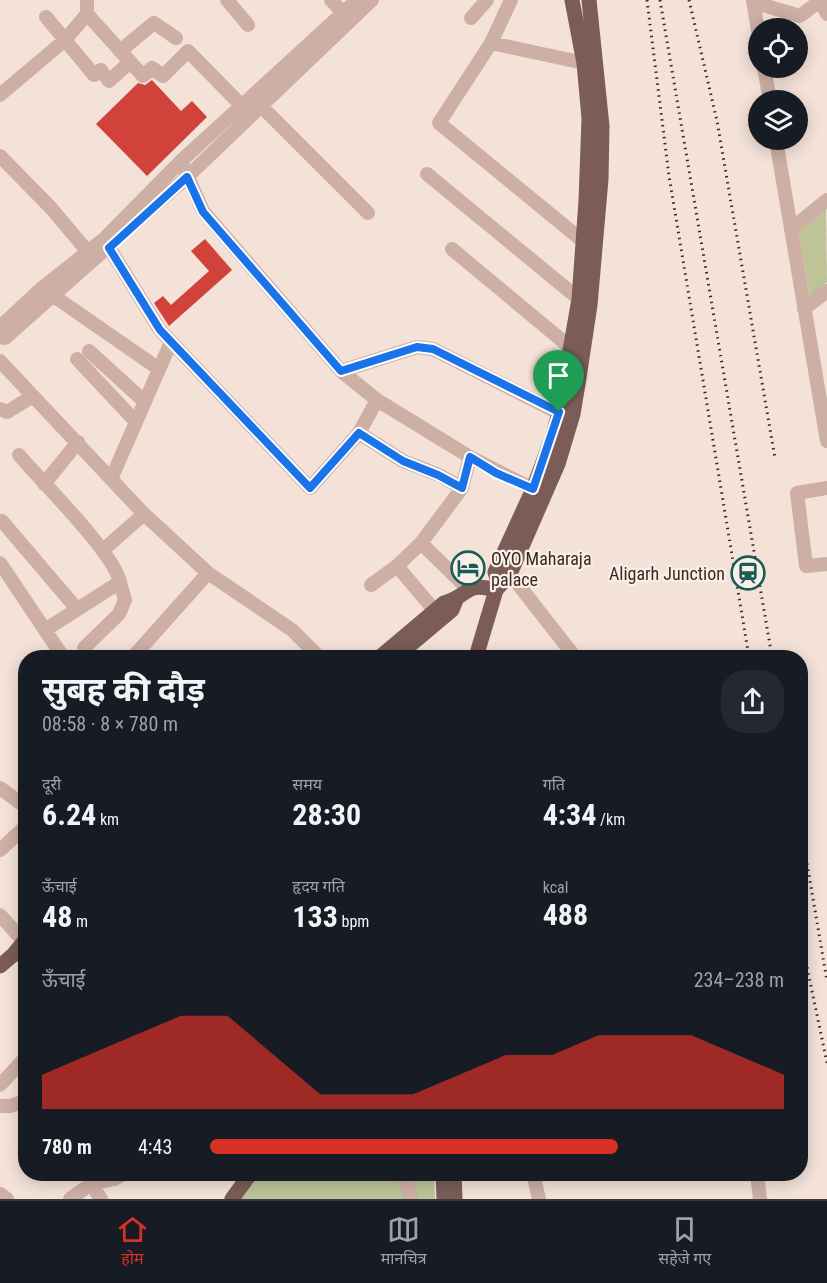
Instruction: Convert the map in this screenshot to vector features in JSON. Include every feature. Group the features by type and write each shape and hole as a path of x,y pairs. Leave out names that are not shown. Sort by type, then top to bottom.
{"main road":[{"path":"480,650 502,583 558,464 573,414 590,305 593,201 589,118 584,63 572,0"},
{"path":"502,583 495,572 533,489 559,412 579,299 584,242 593,201 602,126 589,0"},
{"path":"392,650 452,610 456,600 468,589 502,583"},
{"path":"401,650 435,611 444,603 456,600"},
{"path":"0,966 18,950"},
{"path":"443,1181 444,1199"},
{"path":"454,1181 455,1199"}],"street":[{"path":"227,0 248,25"},
{"path":"331,0 343,13"},
{"path":"47,292 187,177 251,103 357,0"},
{"path":"0,329 5,338 87,252 106,243 181,161 372,0"},
{"path":"471,18 487,0"},
{"path":"511,0 491,43 439,123 584,242"},
{"path":"756,18 753,1 800,16 820,1 827,14"},
{"path":"0,95 65,40 89,4 120,51 143,76 152,68 163,76 188,51 251,103 368,213"},
{"path":"46,17 94,75 101,70 110,81 130,62"},
{"path":"120,51 154,23 176,38"},
{"path":"491,43 584,63"},
{"path":"778,150 827,441"},
{"path":"0,156 51,208 87,252"},
{"path":"181,161 203,212 341,371 377,400 496,473 533,489"},
{"path":"427,174 579,299"},
{"path":"791,229 827,200"},
{"path":"106,243 160,330 310,488 359,433 377,400"},
{"path":"452,249 571,348"},
{"path":"804,309 827,291"},
{"path":"47,292 159,369"},
{"path":"112,477 171,342"},
{"path":"341,371 417,347 433,349 559,412"},
{"path":"89,351 145,402"},
{"path":"76,359 136,422"},
{"path":"0,361 112,477 144,514 208,573 292,630 312,650"},
{"path":"0,409 8,412 33,396"},
{"path":"359,433 403,461 438,475 462,488"},
{"path":"44,484 78,442"},
{"path":"19,455 118,570 125,600 119,614 84,648"},
{"path":"372,585 397,566 421,543 462,488 470,457"},
{"path":"827,488 797,493 806,566 827,564"},
{"path":"102,550 144,514"},
{"path":"2,521 77,609"},
{"path":"421,543 468,589"},
{"path":"0,563 58,650"},
{"path":"397,566 435,611"},
{"path":"139,650 208,573"},
{"path":"45,630 77,609 105,595 120,582"},
{"path":"502,583 568,650"},
{"path":"0,788 18,801"},
{"path":"0,850 18,833"},
{"path":"0,915 18,940"},
{"path":"0,1084 18,1065"},
{"path":"0,1106 18,1104"},
{"path":"70,1199 91,1184 105,1181"},
{"path":"406,1181 411,1199"},
{"path":"535,1181 539,1199"},
{"path":"759,1181 760,1199"},
{"path":"91,1184 101,1199"},
{"path":"0,1194 7,1199"}],"green space":[{"path":"826,209 827,282 810,297 798,230"},
{"path":"253,1181 434,1181 435,1199 241,1199"}],"building":[{"path":"152,80 181,111 192,101 207,117 147,176 96,124 138,83 145,85"},
{"path":"205,239 232,270 169,326 154,303 163,296 171,305 209,271 191,251"}],"railway":[{"path":"647,0 669,176 748,650"},
{"path":"660,0 771,650"},
{"path":"689,0 717,121 775,458"},
{"path":"808,869 827,981"},
{"path":"808,972 827,1063"}],"place":[{"name":"OYO Maharaja palace","path":"468,568"},
{"name":"Aligarh Junction","path":"748,573"}],"route":[{"path":"187,177 203,212 341,371 417,347 433,349 559,412 533,489 496,473 470,457 462,488 438,475 403,461 359,433 310,488 160,330 109,248 187,177"}]}
